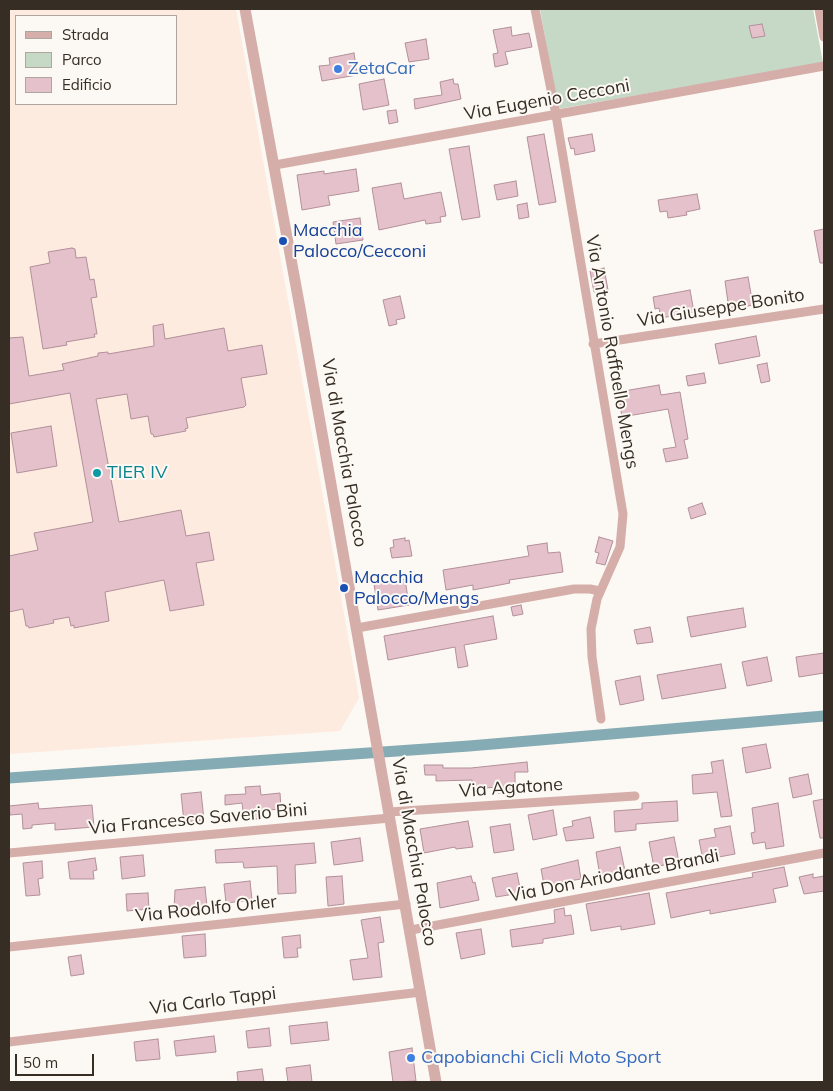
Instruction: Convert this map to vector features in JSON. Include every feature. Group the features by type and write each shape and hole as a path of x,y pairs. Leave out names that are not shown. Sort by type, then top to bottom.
{"street":[{"name":"Via di Macchia Palocco","path":"245,9 275,165 436,1082"},
{"name":"Via Antonio Raffaello Mengs","path":"535,9 556,115 624,521 618,552 594,608 591,642 602,719"},
{"path":"819,9 824,38"},
{"name":"Via Eugenio Cecconi","path":"275,165 824,66"},
{"name":"Via Giuseppe Bonito","path":"593,344 824,309"},
{"path":"357,628 577,588 600,592"},
{"name":"Via Agatone","path":"389,815 635,796"},
{"name":"Via Francesco Saverio Bini","path":"9,853 389,815"},
{"name":"Via Don Ariodante Brandi","path":"410,930 824,853"},
{"name":"Via Rodolfo Orler","path":"9,947 406,904"},
{"name":"Via Carlo Tappi","path":"9,1042 421,992"}],"shaded area":[{"path":"9,9 236,9 359,698 340,731 9,754"}],"green space":[{"path":"540,9 813,9 823,63 558,109"}],"building":[{"path":"762,24 765,36 752,38 749,26"},
{"path":"511,27 512,36 529,33 532,47 505,52 508,64 495,67 493,54 498,53 493,30"},
{"path":"426,39 429,59 409,62 405,43"},
{"name":"ZetaCar","path":"354,53 357,75 322,81 319,66 330,65 329,58"},
{"path":"384,79 389,105 363,110 359,84"},
{"path":"453,79 454,84 458,84 461,99 415,109 414,99 442,95 440,82"},
{"path":"396,110 398,122 389,124 387,111"},
{"path":"544,134 556,202 539,205 527,137"},
{"path":"592,134 595,151 575,155 574,148 571,149 568,138"},
{"path":"469,146 480,217 462,220 449,149"},
{"path":"356,169 359,191 328,196 330,205 302,210 297,175 324,171 324,174"},
{"path":"516,181 518,196 497,200 494,185"},
{"path":"401,183 404,199 441,192 446,216 440,217 441,222 426,224 425,220 379,230 372,188"},
{"path":"697,194 700,209 686,212 687,215 668,218 667,211 660,212 658,200"},
{"path":"527,203 529,217 519,219 517,205"},
{"path":"360,218 363,240 336,244 333,222"},
{"path":"824,229 824,263 820,263 814,231"},
{"path":"75,249 76,258 86,257 90,280 94,279 97,297 91,298 97,334 94,334 95,337 66,342 67,345 43,349 30,267 50,263 48,252"},
{"path":"604,268 608,290 594,292 590,271"},
{"path":"748,277 753,305 729,310 725,281"},
{"path":"690,290 694,312 661,318 659,308 655,309 653,297"},
{"path":"400,296 405,318 396,320 397,324 389,326 383,300"},
{"name":"TIER IV","path":"163,324 165,339 224,328 228,351 262,345 267,374 241,378 246,405 244,407 186,418 188,428 185,429 186,431 154,437 151,434 148,416 131,419 127,394 96,399 119,522 181,510 186,536 209,532 214,560 196,563 204,605 170,611 164,580 105,592 109,621 74,628 74,625 71,626 69,617 53,620 54,623 29,628 26,626 23,609 9,612 9,556 38,550 34,533 93,522 70,393 9,404 9,338 23,337 29,376 64,370 62,364 98,356 98,353 108,352 108,354 154,346 153,326"},
{"path":"756,336 760,356 719,364 715,344"},
{"path":"767,363 770,381 761,383 757,365"},
{"path":"704,373 706,383 688,386 686,376"},
{"path":"659,385 661,395 680,392 688,439 684,440 688,458 666,462 663,449 676,447 668,409 622,417 618,392"},
{"path":"51,426 57,466 17,473 11,433"},
{"path":"702,503 706,514 691,519 688,508"},
{"path":"599,537 613,541 605,565 596,563 599,553 595,552"},
{"path":"405,538 405,541 409,540 412,556 392,558 390,548 394,547 393,540"},
{"path":"547,543 548,553 560,552 563,572 509,580 510,583 473,590 473,585 446,590 443,570 529,556 527,546"},
{"path":"405,579 409,605 378,610 374,584"},
{"path":"521,605 523,614 513,616 511,607"},
{"path":"743,608 746,627 691,637 687,617"},
{"path":"493,616 497,639 464,645 468,666 458,668 455,647 388,660 384,636"},
{"path":"650,627 653,642 637,644 634,630"},
{"path":"824,653 824,673 799,677 796,657"},
{"path":"767,657 772,681 747,686 742,662"},
{"path":"721,664 726,688 662,699 657,675"},
{"path":"640,676 644,700 620,705 615,681"},
{"path":"766,744 771,768 746,773 742,748"},
{"path":"723,760 732,816 721,817 717,792 693,794 692,775 713,773 711,762"},
{"path":"527,762 528,772 515,772 515,793 498,793 498,787 472,789 472,780 436,781 436,775 425,775 424,765 443,765 443,768 471,768"},
{"path":"808,774 812,794 793,798 789,778"},
{"path":"260,786 261,795 280,793 281,809 257,811 258,819 244,820 242,803 225,805 225,795 246,794 245,787"},
{"path":"201,792 204,820 184,822 181,794"},
{"path":"824,799 824,838 820,838 813,801"},
{"path":"677,801 678,821 636,824 636,830 615,832 614,811 642,809 642,803"},
{"path":"38,803 39,809 92,805 94,827 55,830 55,823 32,825 32,828 23,829 22,814 10,815 9,806"},
{"path":"778,803 784,846 766,849 765,842 753,844 751,833 755,832 752,808"},
{"path":"553,810 557,835 533,840 528,815"},
{"path":"590,817 594,838 566,841 563,828 573,826 572,821"},
{"path":"468,821 473,847 456,849 455,847 424,853 420,829"},
{"path":"510,824 514,850 494,853 490,827"},
{"path":"730,826 735,854 703,860 699,840 716,837 714,829"},
{"path":"674,837 679,862 654,867 649,842"},
{"path":"360,838 363,861 334,865 331,842"},
{"path":"314,843 316,863 295,865 296,893 278,894 277,866 244,868 243,862 216,863 215,850"},
{"path":"620,847 625,871 600,876 596,852"},
{"path":"143,855 145,876 122,879 120,857"},
{"path":"95,858 97,870 93,871 94,879 70,879 68,862"},
{"path":"578,860 581,879 544,885 541,869"},
{"path":"42,861 43,878 38,879 40,895 26,896 23,863"},
{"path":"784,867 788,886 773,889 776,902 710,914 710,910 671,918 666,893 753,877 752,873"},
{"path":"517,873 521,893 496,897 492,878"},
{"path":"813,874 813,878 824,876 824,891 804,894 799,877"},
{"path":"342,876 344,904 328,906 326,877"},
{"path":"471,876 473,883 475,882 479,900 440,908 437,883"},
{"path":"250,881 252,900 226,903 224,884"},
{"path":"205,887 207,907 174,910 175,890"},
{"path":"148,893 149,909 127,911 126,894"},
{"path":"649,893 655,924 621,930 621,926 591,931 586,904"},
{"path":"564,908 565,916 571,915 574,934 543,939 543,943 512,947 510,930 555,923 554,910"},
{"path":"380,917 384,942 378,943 382,977 353,980 350,960 368,958 361,920"},
{"path":"481,929 485,954 461,959 456,933"},
{"path":"205,934 206,956 184,958 182,936"},
{"path":"300,935 301,948 297,948 298,957 284,958 282,937"},
{"path":"81,955 84,974 71,976 68,957"},
{"path":"327,1022 329,1040 291,1044 289,1026"},
{"path":"269,1028 271,1046 248,1048 246,1031"},
{"path":"214,1036 216,1052 176,1056 174,1041"},
{"path":"158,1039 160,1059 136,1061 134,1042"},
{"path":"412,1048 416,1081 393,1082 389,1052"},
{"path":"310,1065 312,1082 288,1082 286,1068"},
{"path":"262,1069 264,1082 238,1082 237,1072"}],"waterway":[{"path":"9,778 469,746 824,716"}],"place":[{"name":"ZetaCar","path":"338,69"},
{"name":"Macchia Palocco/Cecconi","path":"283,241"},
{"name":"TIER IV","path":"97,473"},
{"name":"Macchia Palocco/Mengs","path":"344,588"},
{"name":"Capobianchi Cicli Moto Sport","path":"411,1058"}]}
